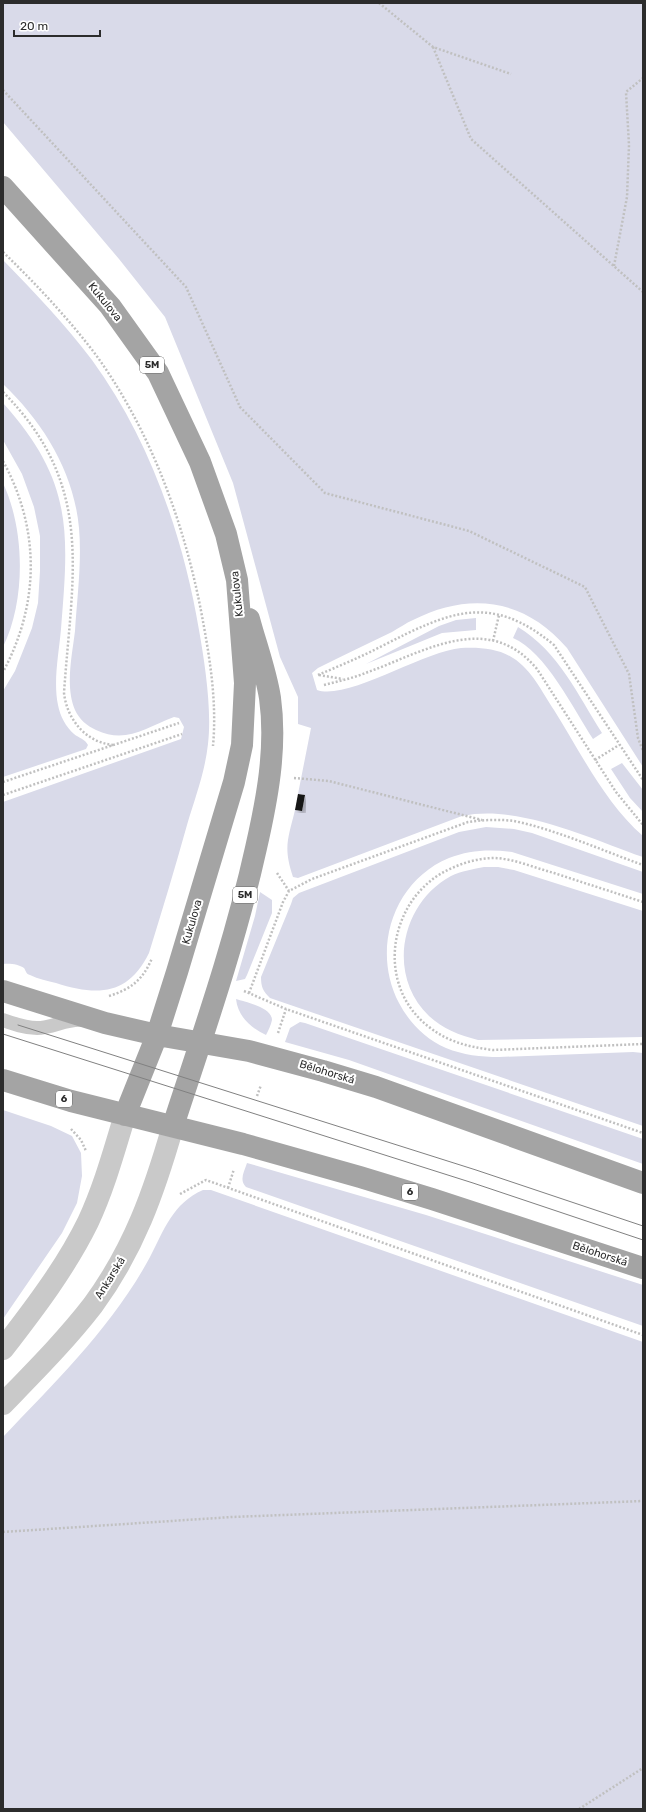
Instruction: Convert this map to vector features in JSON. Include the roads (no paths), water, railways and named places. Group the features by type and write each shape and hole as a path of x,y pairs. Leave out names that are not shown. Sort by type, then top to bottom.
{"main road":[{"name":"Kukulova","path":"3,186 110,306 158,373 200,462 226,534 237,580 245,683 245,717 242,745 234,782 182,956 156,1035"},
{"name":"5M","path":"173,1126 233,937 261,828 270,768 272,722 270,698 237,580"},
{"name":"Bělohorská","path":"3,992 105,1023 156,1035 249,1052 323,1071 384,1090 643,1183"},
{"name":"5M","path":"126,1115 156,1035"},
{"name":"Bělohorská","path":"3,1080 71,1101 243,1144 432,1199 643,1268"}],"street":[{"path":"3,1349 47,1289 88,1222 98,1198 126,1115"},
{"name":"Ankarská","path":"3,1404 79,1321 114,1272 139,1226 150,1200 173,1126"}],"lane":[{"path":"3,1020 18,1025 37,1028 79,1019 105,1023"}],"tram line":[{"path":"18,1025 476,1170 643,1226"},
{"path":"3,1034 473,1183 643,1240"}]}
